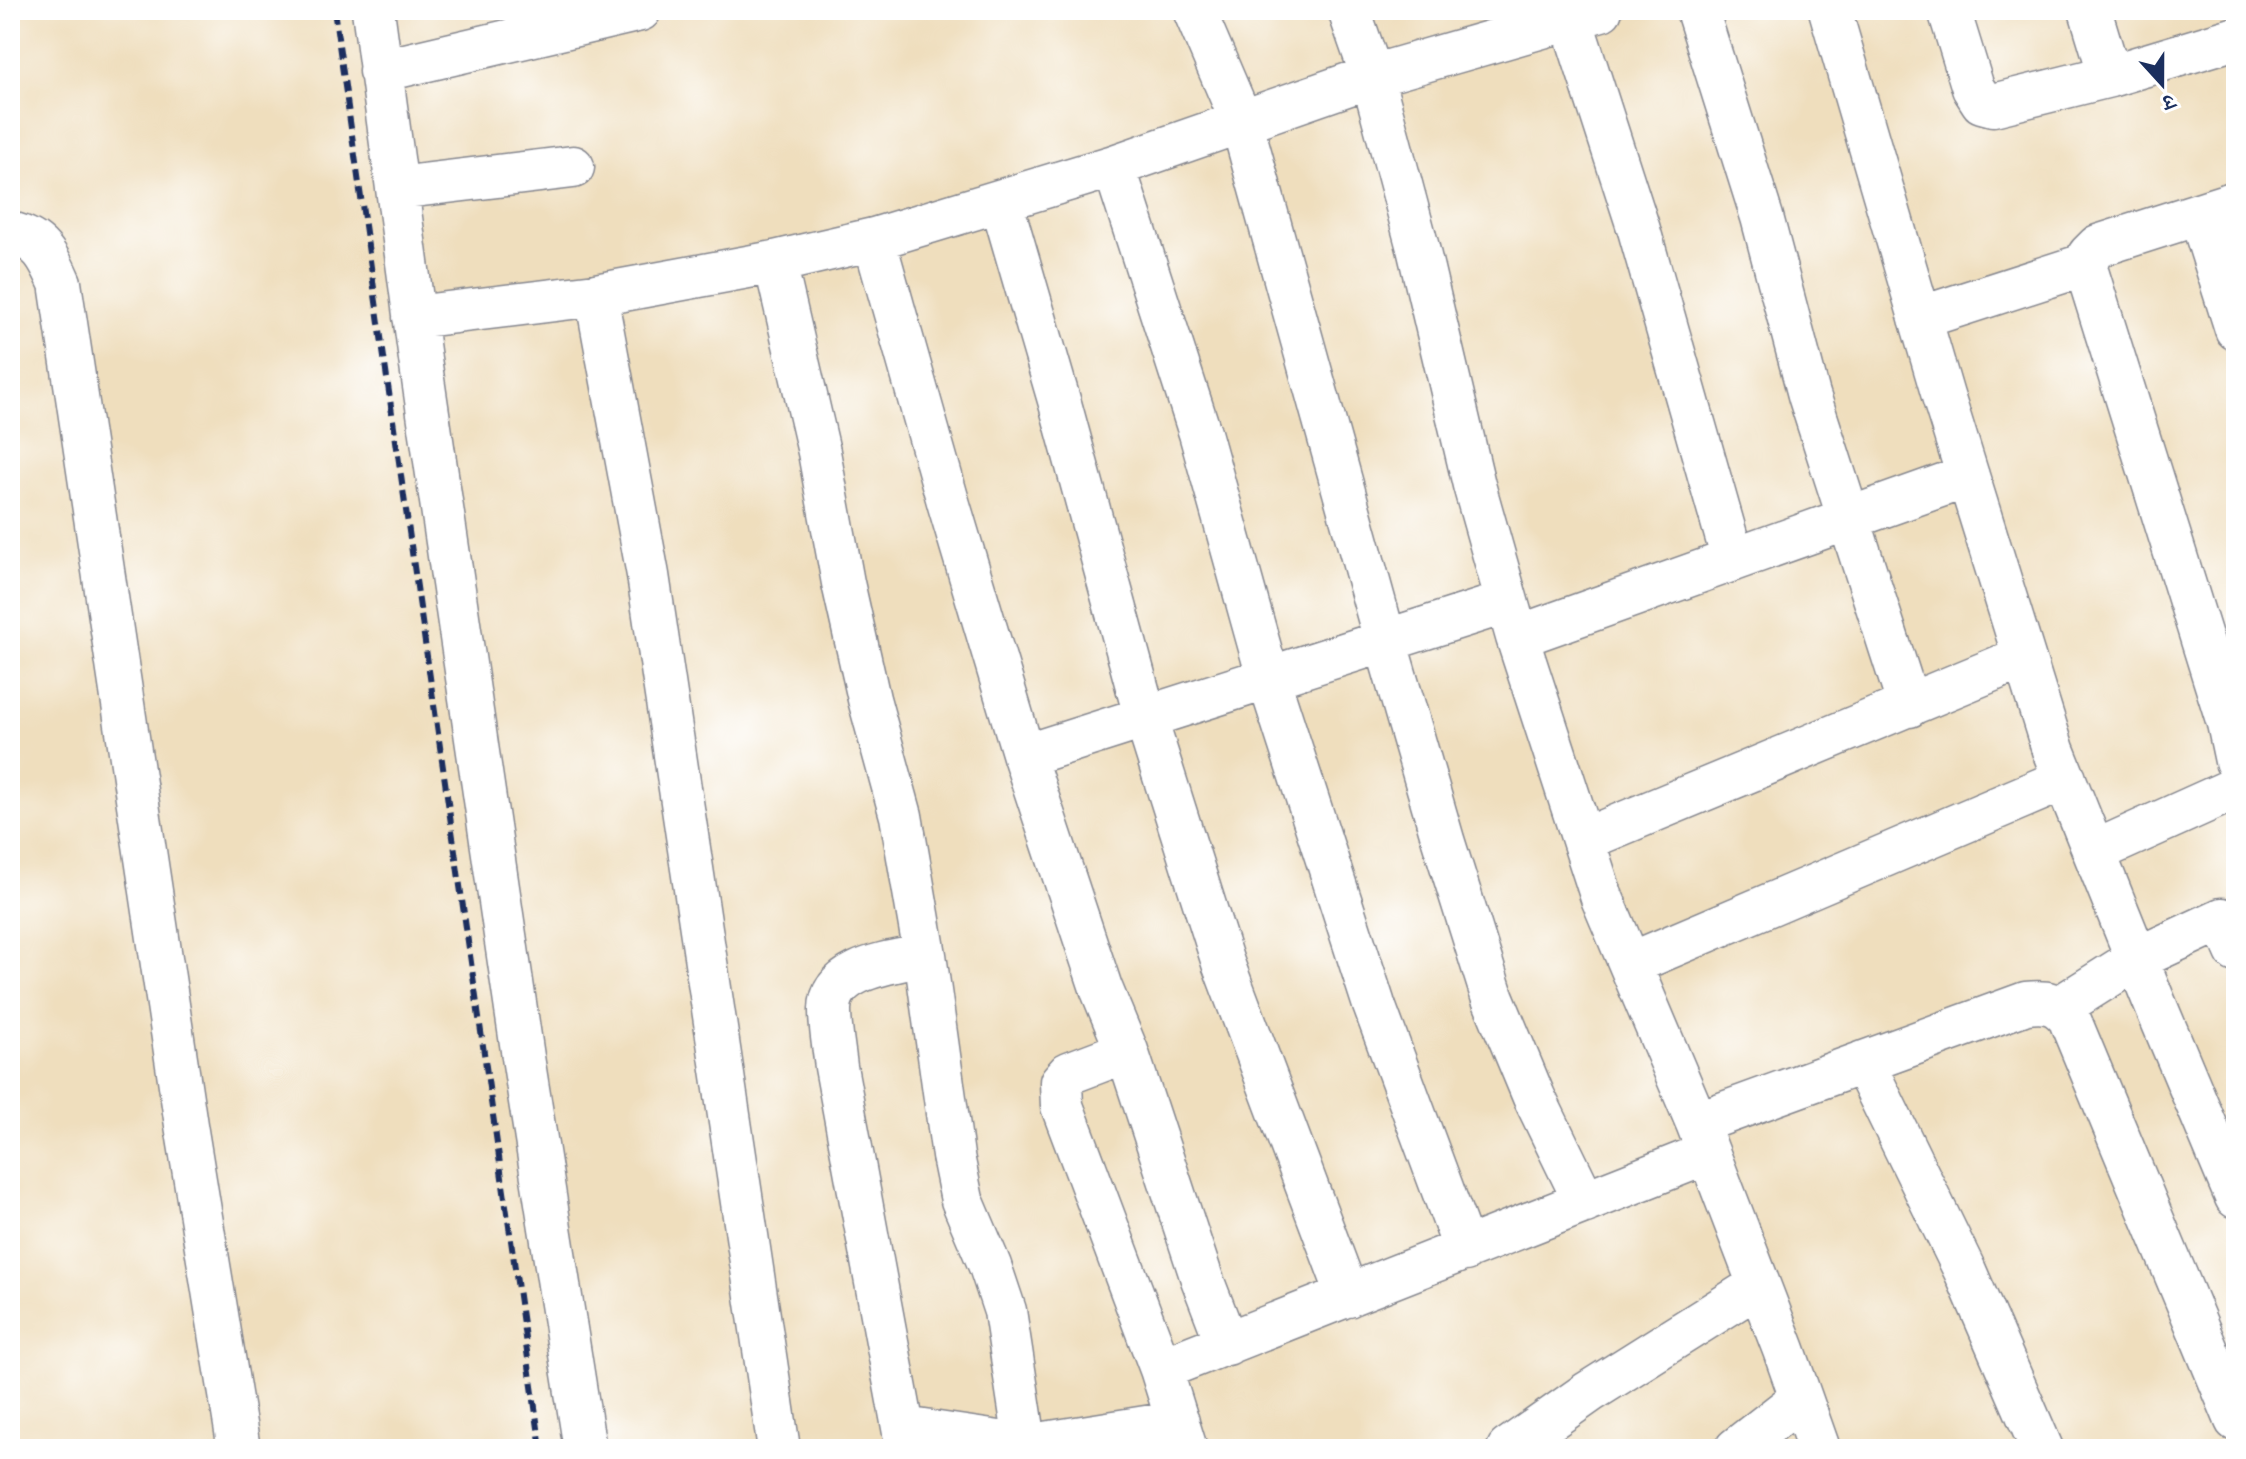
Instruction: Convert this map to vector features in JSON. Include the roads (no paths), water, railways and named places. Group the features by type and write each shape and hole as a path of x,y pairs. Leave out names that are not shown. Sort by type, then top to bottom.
{"street":[{"path":"373,10 414,317 523,1057 585,1449"},
{"path":"380,71 640,10"},
{"path":"1194,10 1241,120 1385,640 1492,996 1534,1097 1585,1202"},
{"path":"1349,10 1372,76 1418,248 1474,485 1512,620 1583,840 1602,898 1703,1138 1819,1449"},
{"path":"1697,10 1762,217 1809,395 1909,706"},
{"path":"1830,10 1968,476 2065,779 2136,959 2236,1197"},
{"path":"1949,10 1973,88 1982,102 2003,104 2110,76 2232,29"},
{"path":"2090,10 2110,76"},
{"path":"414,317 596,295 775,262 874,239 1114,166 1372,76 1580,13 1733,560"},
{"path":"1114,166 1200,433 1268,677 1374,1005 1465,1250"},
{"path":"397,188 573,167"},
{"path":"1001,201 1145,716 1223,963 1348,1296"},
{"path":"2236,329 2218,208 2098,246 2089,255 2089,284 2228,723 2236,761"},
{"path":"10,233 34,241 50,259 60,283 186,1125 239,1449"},
{"path":"874,239 1024,756 1101,988 1127,1051 1202,1279 1227,1344"},
{"path":"775,262 819,452 843,583 869,699 901,816 959,1186 965,1211 990,1266 1005,1311 1026,1448"},
{"path":"1920,318 2087,264"},
{"path":"596,295 648,575 779,1449"},
{"path":"1024,756 1385,640 1512,620 1733,560 1968,476"},
{"path":"1583,840 2024,657"},
{"path":"1630,964 2065,779"},
{"path":"2094,852 2236,788"},
{"path":"2060,1007 2136,959 2222,919 2236,951"},
{"path":"925,955 869,968 850,976 836,990 829,1007 836,1067 906,1439 1026,1448 1182,1436 1161,1369 1062,1106 1061,1082 1069,1073 1127,1051"},
{"path":"1161,1369 1585,1202 1703,1138 1863,1062 2026,1003 2045,1001 2060,1007 2069,1018 2236,1420"},
{"path":"1863,1062 1965,1271 2042,1449"},
{"path":"1508,1449 1589,1392 1759,1285"},
{"path":"1736,1449 1800,1399"}],"railway":[{"path":"334,10 541,1449"}]}
